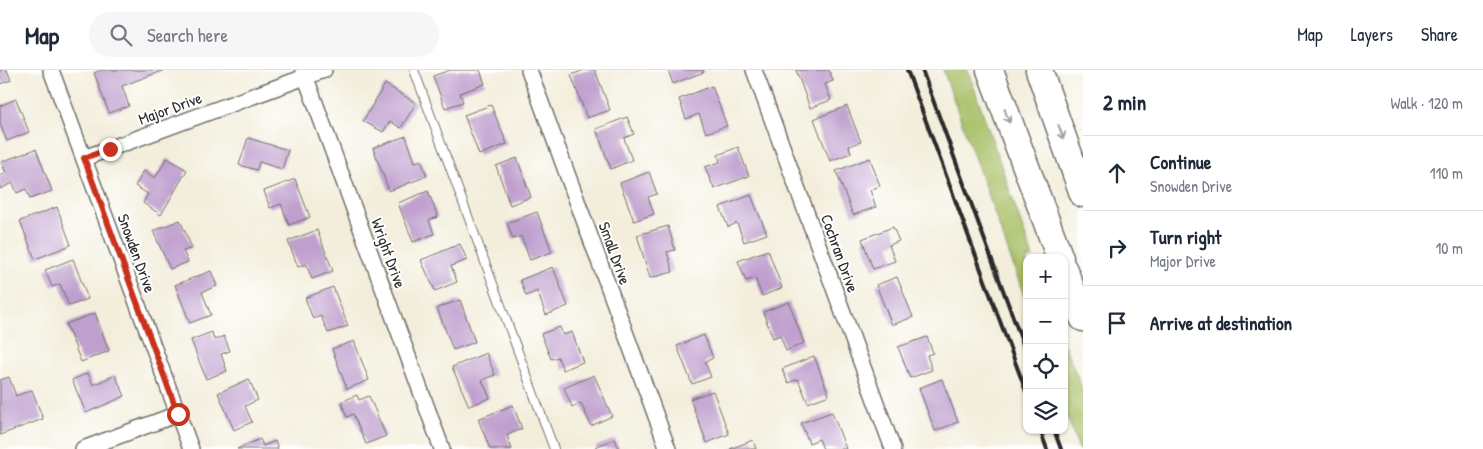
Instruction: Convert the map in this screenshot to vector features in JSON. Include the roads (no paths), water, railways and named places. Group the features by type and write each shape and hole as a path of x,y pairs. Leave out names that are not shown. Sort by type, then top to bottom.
{"highway":[{"path":"990,70 1059,254"},
{"path":"1039,70 1083,194"},
{"path":"1068,280 1083,318"}],"street":[{"name":"Snowden Drive","path":"51,70 191,449"},
{"name":"Major Drive","path":"84,158 304,74 324,70"},
{"name":"Small Drive","path":"529,70 668,449"},
{"name":"Cochran Drive","path":"754,70 894,449"},
{"name":"Wright Drive","path":"304,74 442,449"},
{"path":"83,449 178,414"}],"lane":[{"path":"414,70 554,449"}],"railway":[{"path":"907,70 1025,389"},
{"path":"922,70 1023,344"},
{"path":"1041,434 1047,449"},
{"path":"1055,434 1061,449"}]}
